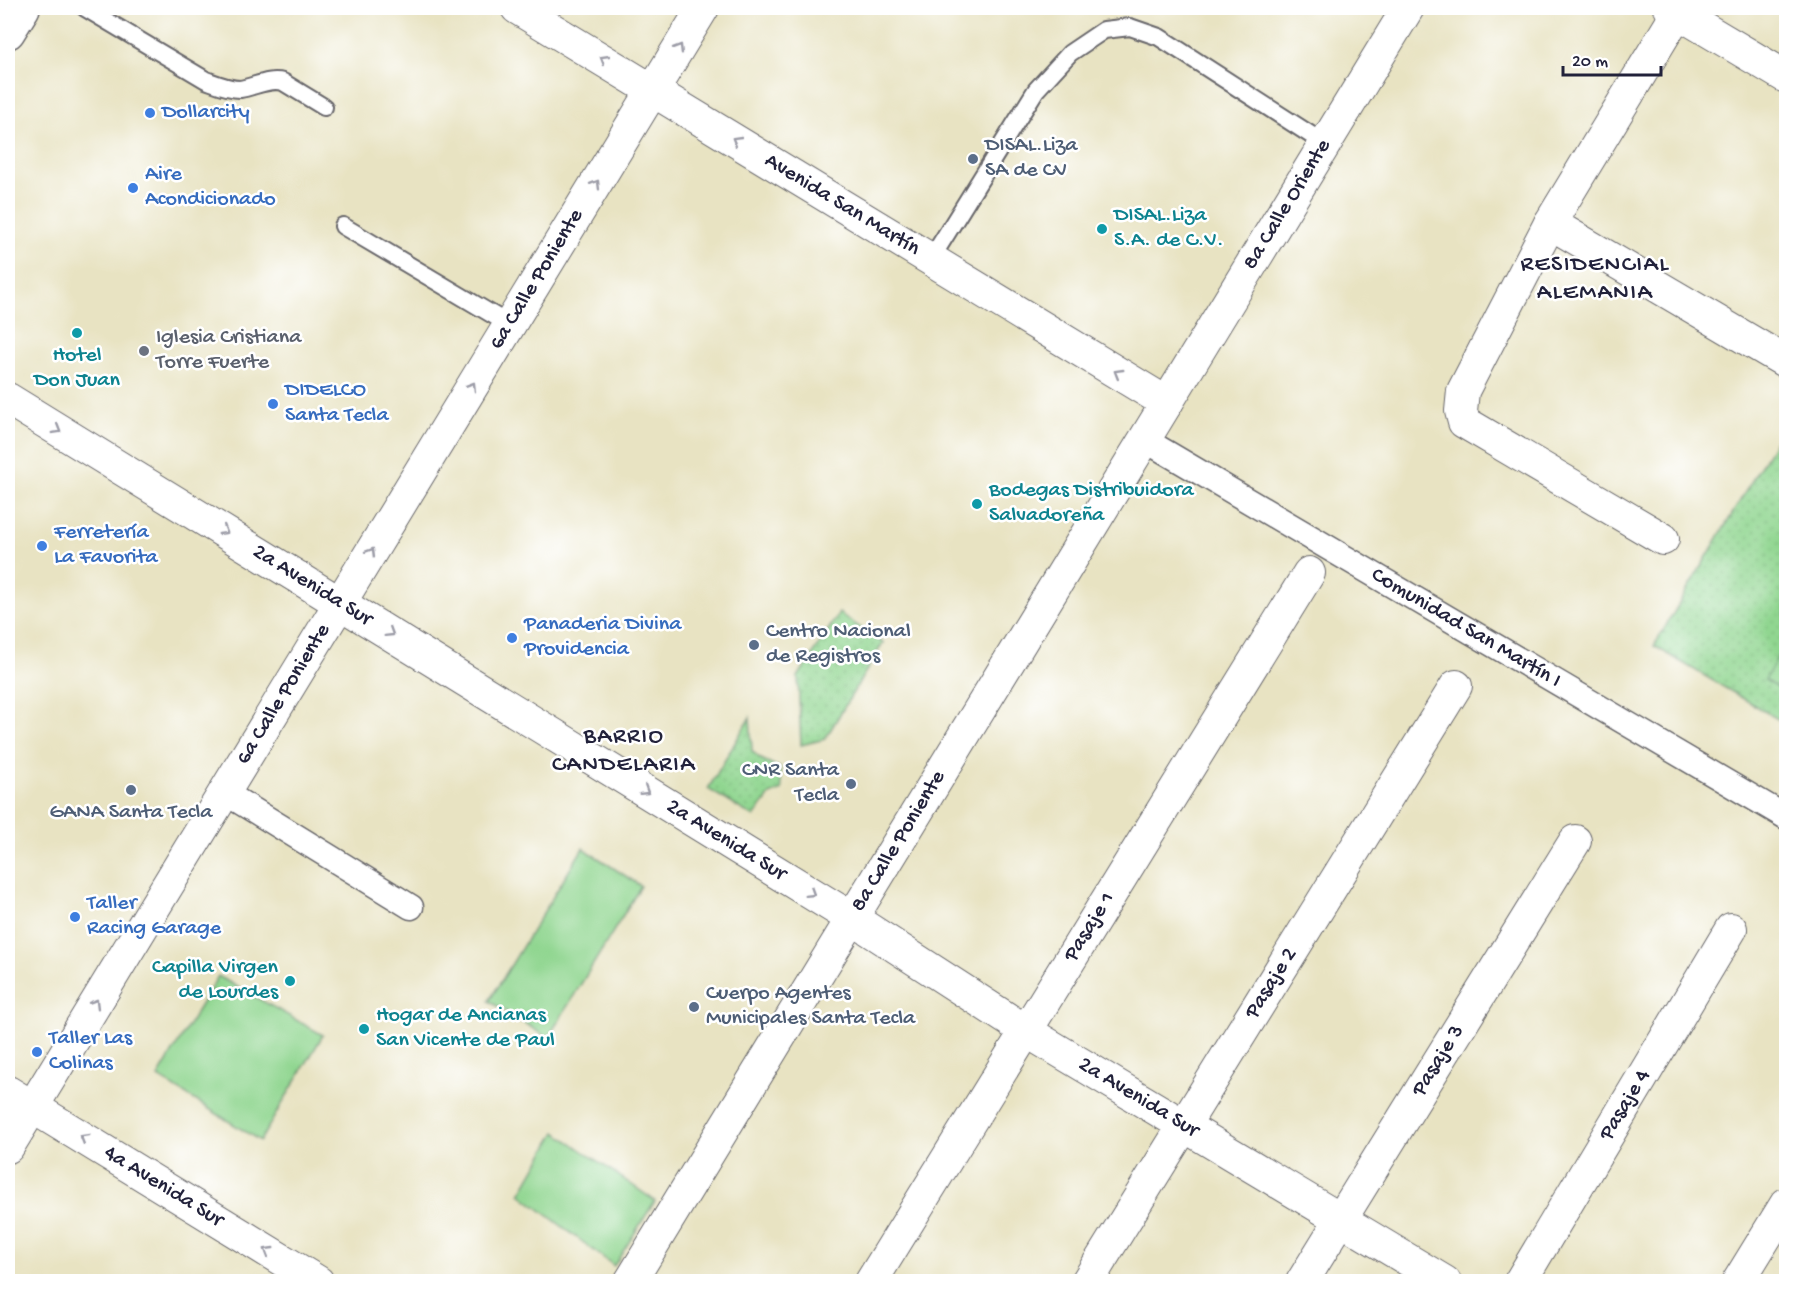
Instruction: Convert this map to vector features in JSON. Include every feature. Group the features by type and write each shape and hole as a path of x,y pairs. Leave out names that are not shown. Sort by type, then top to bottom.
{"main road":[{"path":"8,32 23,8"}],"street":[{"name":"Avenida San Martín","path":"517,8 1167,403"},
{"name":"6a Calle Poniente","path":"8,1147 20,1099 224,792 703,8"},
{"name":"8a Calle Oriente","path":"1167,403 1408,8"},
{"path":"1662,539 1464,422 1461,411 1464,391 1550,223 1674,10 1786,77"},
{"path":"1550,223 1786,362"},
{"name":"2a Avenida Sur","path":"8,399 853,919 1026,1031 1445,1281"},
{"name":"8a Calle Poniente","path":"630,1281 1167,403"},
{"name":"Comunidad San Martín I","path":"1145,440 1786,817"},
{"name":"Pasaje 1","path":"871,1281 1309,573"},
{"name":"Pasaje 2","path":"1087,1281 1456,686"},
{"path":"224,792 411,907"},
{"name":"Pasaje 3","path":"1302,1281 1575,841"},
{"name":"Pasaje 4","path":"1520,1281 1731,929"},
{"name":"4a Avenida Sur","path":"20,1099 318,1281"},
{"path":"1738,1281 1786,1204"}],"lane":[{"path":"85,8 206,80 240,89 276,80 324,107"},
{"path":"931,259 1036,90 1070,53 1104,30 1130,27 1159,37 1325,144"},
{"path":"343,226 510,325"}],"green space":[{"path":"1786,423 1786,724 1654,646"},
{"path":"839,613 883,643 825,739 801,745 798,677"},
{"path":"1786,642 1786,693 1765,680"},
{"path":"750,717 752,751 761,759 780,768 782,790 770,795 754,817 708,789"},
{"path":"583,848 641,886 548,1038 489,1001"},
{"path":"218,976 323,1035 260,1141 158,1077"},
{"path":"556,1132 655,1201 614,1266 520,1194"}],"place":[{"name":"Dollarcity","path":"150,113"},
{"name":"DISAL.Liza SA de CV","path":"973,159"},
{"name":"Aire Acondicionado","path":"133,188"},
{"name":"DISAL.Liza S.A. de C.V.","path":"1102,229"},
{"name":"Hotel Don Juan","path":"77,333"},
{"name":"Iglesia Cristiana Torre Fuerte","path":"144,351"},
{"name":"DIDELCO Santa Tecla","path":"273,404"},
{"name":"Bodegas Distribuidora Salvadoreña","path":"977,504"},
{"name":"Ferretería La Favorita","path":"42,546"},
{"name":"Panaderia Divina Providencia","path":"512,638"},
{"name":"Centro Nacional de Registros","path":"754,645"},
{"name":"CNR Santa Tecla","path":"851,784"},
{"name":"GANA Santa Tecla","path":"131,790"},
{"name":"Taller Racing Garage","path":"75,917"},
{"name":"Capilla Virgen de Lourdes","path":"290,981"},
{"name":"Cuerpo Agentes Municipales Santa Tecla","path":"694,1007"},
{"name":"Hogar de Ancianas San Vicente de Paul","path":"364,1029"},
{"name":"Taller Las Colinas","path":"37,1052"}],"district":[{"name":"RESIDENCIAL ALEMANIA","path":"1595,279"},
{"name":"BARRIO CANDELARIA","path":"624,751"}]}
